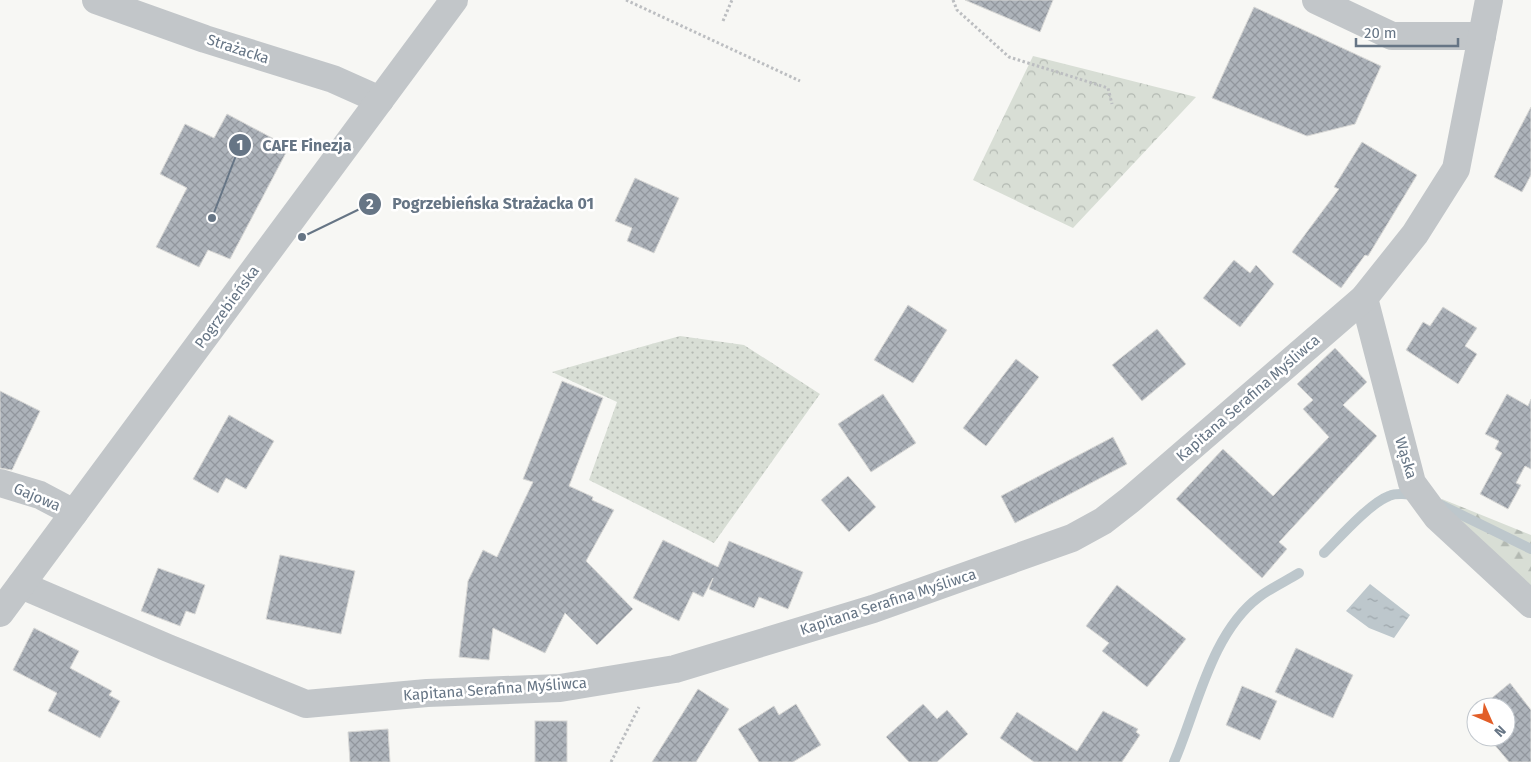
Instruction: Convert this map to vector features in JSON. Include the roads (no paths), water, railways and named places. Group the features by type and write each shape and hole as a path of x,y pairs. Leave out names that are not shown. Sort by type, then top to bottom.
{"street":[{"name":"Strażacka","path":"96,0 205,39 333,79 380,100"},
{"name":"Pogrzebieńska","path":"0,613 454,0"},
{"path":"1316,0 1392,36 1482,36"},
{"name":"Kapitana Serafina Myśliwca","path":"21,585 306,704 427,693 560,688 675,669 873,609 1072,538 1103,521 1130,500 1364,298 1415,234 1456,169 1489,0"},
{"name":"Wąska","path":"1364,298 1412,483 1437,517 1531,604"},
{"name":"Gajowa","path":"0,482 40,495 74,514"}],"water":[{"path":"1370,584 1410,615 1394,638 1369,628 1346,611"}],"waterway":[{"path":"1324,553 1355,522 1381,500 1395,494 1416,496"},
{"path":"1439,504 1531,549"},
{"path":"1174,762 1207,673 1229,631 1243,612 1259,597 1299,573"}],"place":[{"name":"CAFE Finezja","path":"212,218"},
{"name":"Pogrzebieńska Strażacka 01","path":"302,237"}]}
